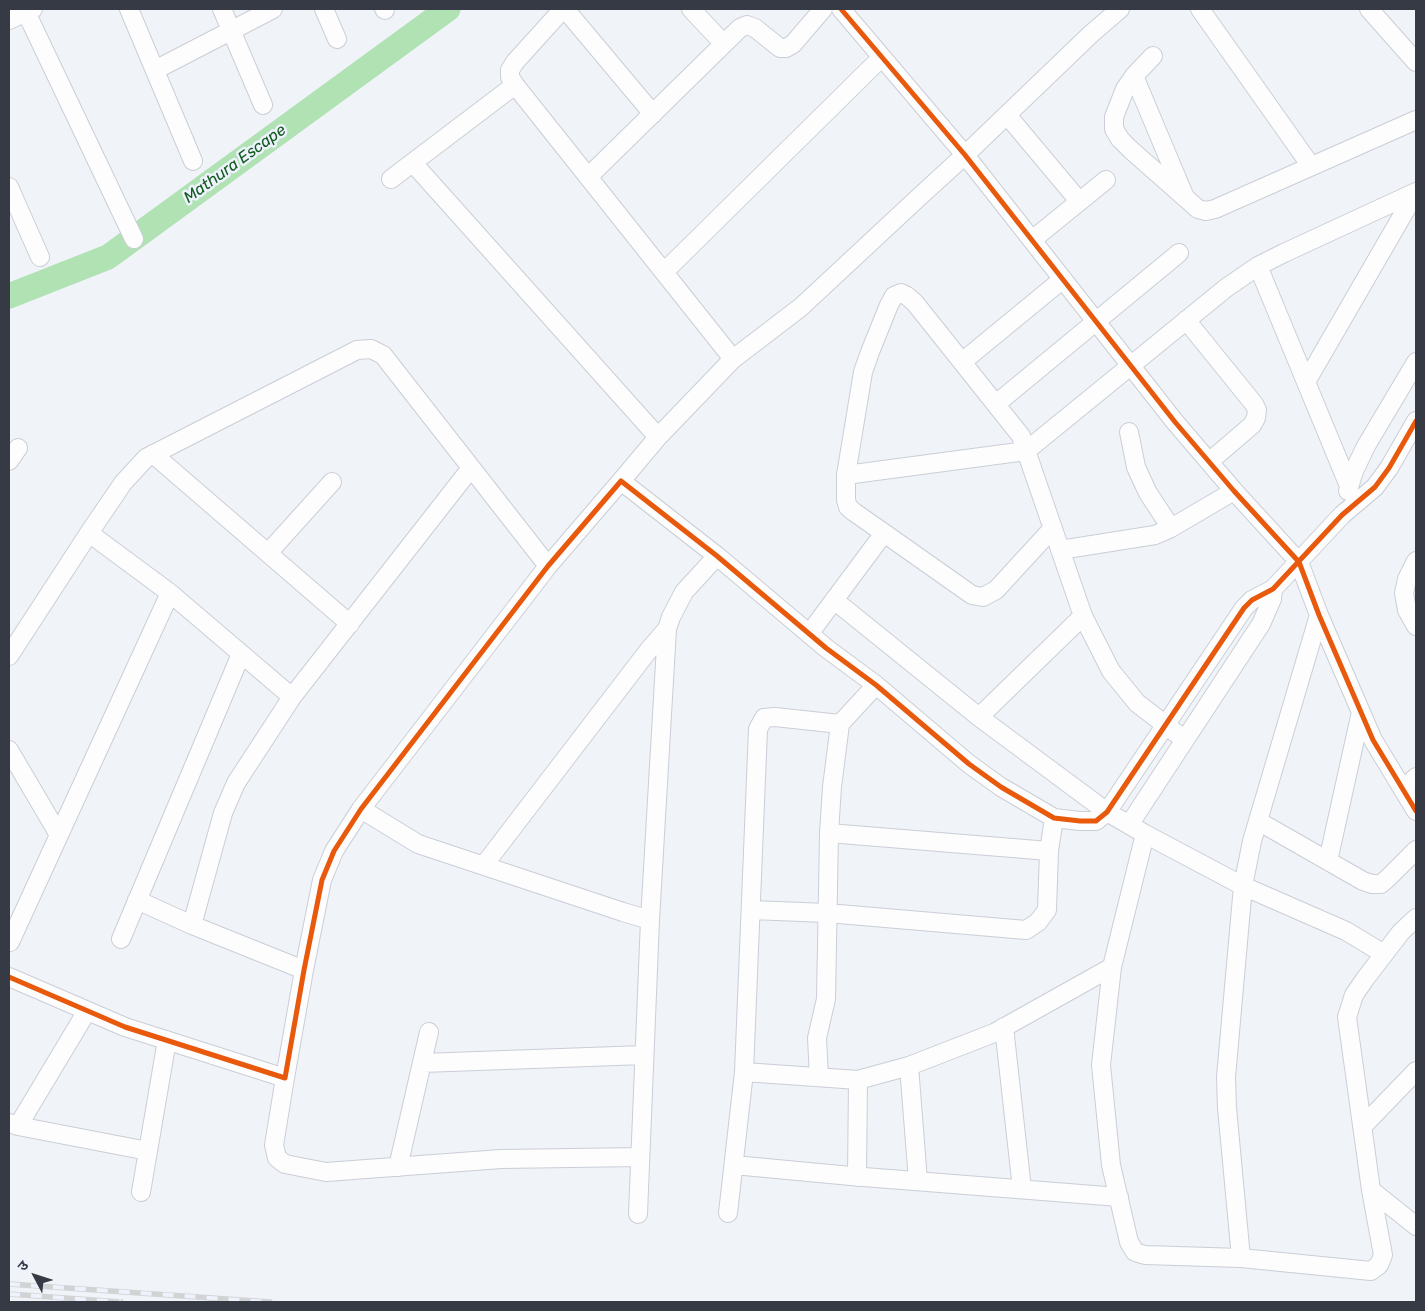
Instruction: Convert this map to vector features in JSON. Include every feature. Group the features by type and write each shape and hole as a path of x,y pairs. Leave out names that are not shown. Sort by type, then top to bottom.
{"street":[{"path":"129,9 193,161"},
{"path":"222,9 263,105"},
{"path":"155,70 273,9"},
{"path":"324,9 337,39"},
{"path":"652,114 564,9 515,62 510,70 510,77 515,85 733,359"},
{"path":"691,9 724,44"},
{"path":"588,177 740,28 747,25 755,28 780,48 786,48 792,44 823,9"},
{"path":"841,9 965,155 1175,422 1234,491 1299,562 1319,615 1373,740 1416,811"},
{"path":"640,1157 501,1159 326,1172 285,1164 277,1158 274,1145 304,970 322,880 334,851 361,809 548,566 658,437 733,359 801,307 965,155 1091,34 1120,9"},
{"path":"1200,9 1311,166"},
{"path":"1369,9 1416,62"},
{"path":"18,14 134,239"},
{"path":"1153,56 1124,89 1114,117 1114,129 1120,139 1131,150 1198,209 1206,211 1216,209 1416,120"},
{"path":"664,272 882,57"},
{"path":"1134,76 1186,198"},
{"path":"392,179 515,85"},
{"path":"1007,115 1079,201"},
{"path":"413,163 658,437"},
{"path":"1032,240 1106,180"},
{"path":"9,187 40,257"},
{"path":"846,474 1026,451 1226,288 1258,266 1416,192"},
{"path":"1306,382 1416,192"},
{"path":"996,404 1179,253"},
{"path":"1258,266 1350,486"},
{"path":"962,362 1062,279"},
{"path":"1052,529 996,590 983,597 972,595 848,506 846,500 846,474 864,372 870,352 894,296 901,293 915,303 1020,436 1083,616 1111,672 1137,703 1186,740"},
{"path":"1186,320 1258,410 1252,425 1209,462"},
{"path":"9,656 123,483 146,458 357,350 370,350 383,355 548,566"},
{"path":"1342,515 1354,471 1366,446 1416,362"},
{"path":"621,481 716,556 826,648 876,685 969,764 1001,787 1054,818 1080,822 1096,822 1107,812 1244,608 1252,600 1272,589 1342,515 1374,487 1416,422"},
{"path":"1129,432 1138,473 1148,493 1171,528"},
{"path":"153,454 350,624"},
{"path":"192,925 223,813 236,783 292,698 471,468"},
{"path":"268,553 332,482"},
{"path":"1060,550 1155,535 1171,528 1234,491"},
{"path":"89,533 170,593 292,698"},
{"path":"809,634 884,533"},
{"path":"638,1214 650,920 667,628 684,592 716,556"},
{"path":"1416,561 1407,579 1404,593 1407,610 1416,626"},
{"path":"1130,825 1261,624 1272,599 1272,589"},
{"path":"9,943 170,593"},
{"path":"834,600 979,717 1107,812 1243,886 1346,931 1384,954"},
{"path":"1241,1258 1226,1078 1243,886 1252,840 1319,615"},
{"path":"979,717 1083,616"},
{"path":"484,865 667,628"},
{"path":"121,939 242,654"},
{"path":"819,1077 817,1038 826,999 829,833 832,787 840,724 876,685"},
{"path":"1328,861 1361,712"},
{"path":"728,1213 744,1072 758,729 764,718 775,717 840,724"},
{"path":"9,750 59,835"},
{"path":"1404,790 1416,777"},
{"path":"361,809 418,844 650,920"},
{"path":"751,910 827,913 1026,930 1038,922 1047,910 1049,851 1054,818"},
{"path":"1258,821 1363,881 1372,884 1381,884 1416,850"},
{"path":"829,833 1049,851"},
{"path":"1145,834 1112,967 1101,1065 1111,1165 1129,1242 1135,1252 1145,1255 1241,1258 1371,1271 1378,1265 1383,1255 1371,1190 1347,1017 1354,996 1365,979 1401,932 1416,918"},
{"path":"137,900 192,925 304,970"},
{"path":"744,1072 858,1080 909,1066 994,1032 1112,967"},
{"path":"9,977 125,1027 285,1078"},
{"path":"87,1011 13,1124 148,1151"},
{"path":"1004,1027 1022,1189"},
{"path":"398,1167 429,1032"},
{"path":"141,1192 167,1040"},
{"path":"422,1062 644,1055"},
{"path":"909,1066 918,1181"},
{"path":"1362,1127 1416,1071"},
{"path":"857,1177 858,1080"},
{"path":"734,1165 857,1177 1119,1197"},
{"path":"1371,1190 1416,1226"}],"waterway":[{"name":"Mathura Escape","path":"9,296 108,257 448,9"}],"railway":[{"path":"9,1284 270,1302"},
{"path":"9,1294 121,1302"}],"cycle path":[{"path":"841,9 965,155 1175,422 1234,491 1299,562 1319,615 1373,740 1416,811"},
{"path":"9,977 125,1027 285,1078 322,880 334,851 361,809 548,566 621,481 717,556 826,648 876,685 969,764 1001,787 1054,818 1096,821 1107,812 1244,608 1252,600 1273,589 1342,515 1375,487 1389,468 1416,421"}]}
